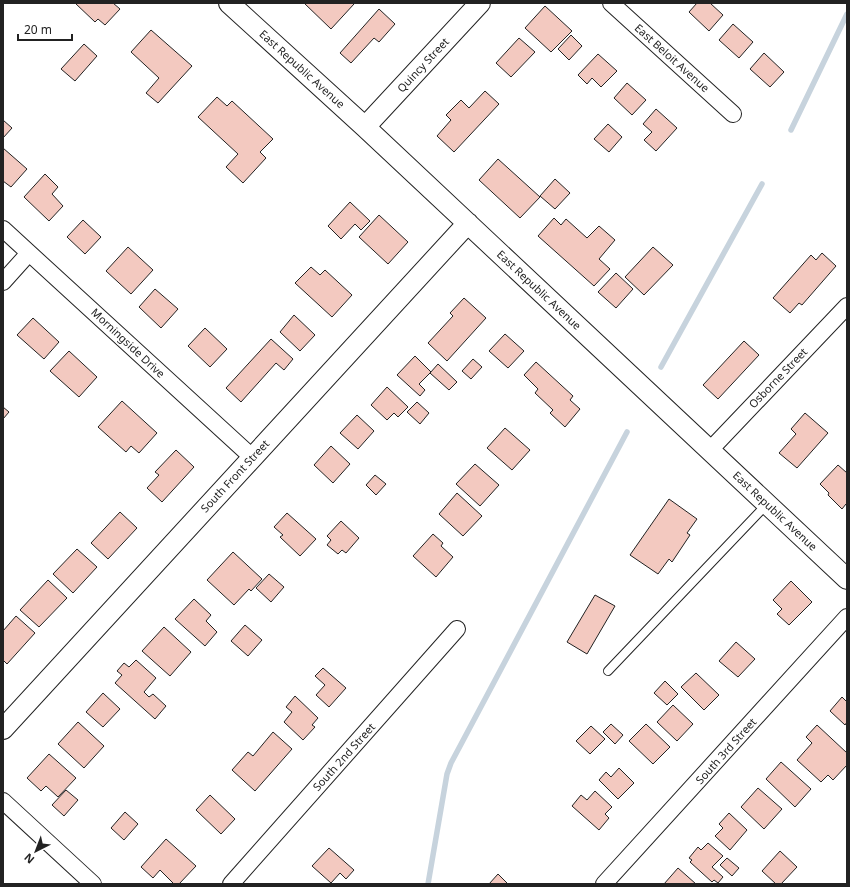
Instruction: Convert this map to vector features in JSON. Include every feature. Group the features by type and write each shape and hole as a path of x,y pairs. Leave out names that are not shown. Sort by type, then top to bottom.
{"street":[{"name":"East Republic Avenue","path":"229,3 366,127 847,579"},
{"name":"Quincy Street","path":"366,127 480,3"},
{"name":"East Beloit Avenue","path":"611,3 733,114"},
{"name":"South Front Street","path":"3,729 468,223"},
{"name":"Morningside Drive","path":"3,229 252,457"},
{"path":"3,282 29,253"},
{"name":"Osborne Street","path":"710,450 847,306"},
{"name":"South 3rd Street","path":"604,884 847,617"},
{"name":"South 2nd Street","path":"231,884 457,629"},
{"path":"3,801 93,884"}],"lane":[{"path":"608,671 767,504"}],"building":[{"path":"75,3 113,3 120,9 105,25 98,19 95,22"},
{"path":"304,3 352,3 354,4 331,29"},
{"path":"697,3 710,3 723,15 709,31 689,12"},
{"path":"545,6 572,31 551,52 525,28"},
{"path":"379,9 395,24 379,42 374,38 351,63 340,53"},
{"path":"733,24 753,42 739,58 719,40"},
{"path":"151,30 192,66 158,103 146,93 159,78 131,52"},
{"path":"571,35 582,46 569,60 558,49"},
{"path":"519,38 535,52 511,77 496,63"},
{"path":"84,44 97,56 75,81 61,69"},
{"path":"764,53 784,72 770,87 750,69"},
{"path":"598,54 617,71 601,87 592,78 587,84 578,75"},
{"path":"627,83 646,100 632,115 614,98"},
{"path":"485,91 499,104 454,152 437,136 451,120 446,115 461,100 469,108"},
{"path":"217,97 227,106 232,101 273,139 260,152 266,158 243,183 226,167 238,154 198,117"},
{"path":"656,109 677,128 656,151 644,140 652,132 643,124"},
{"path":"3,120 12,128 3,138"},
{"path":"608,124 622,137 609,152 594,139"},
{"path":"3,148 27,169 11,187 3,181"},
{"path":"498,159 540,197 520,218 479,180"},
{"path":"45,174 58,187 52,194 63,206 49,221 24,197"},
{"path":"555,179 570,193 555,209 540,196"},
{"path":"350,202 370,221 361,230 355,224 341,239 328,226"},
{"path":"379,215 408,242 388,264 359,237"},
{"path":"554,218 561,225 566,219 587,238 599,226 615,240 599,259 610,269 594,286 538,236"},
{"path":"83,220 101,237 85,254 67,237"},
{"path":"128,247 153,270 131,294 106,271"},
{"path":"653,247 673,265 644,295 625,277"},
{"path":"822,253 836,266 802,305 799,303 790,313 773,298 811,255 816,260"},
{"path":"311,267 320,275 325,270 352,295 332,317 295,283"},
{"path":"616,273 633,289 616,308 598,292"},
{"path":"155,289 178,309 161,328 139,307"},
{"path":"464,298 486,318 447,361 428,343 453,316 450,313"},
{"path":"294,315 315,335 300,351 280,332"},
{"path":"33,318 59,342 44,359 17,335"},
{"path":"205,328 227,349 210,367 188,346"},
{"path":"505,334 524,351 508,368 489,351"},
{"path":"271,339 293,359 284,370 276,363 241,402 226,388"},
{"path":"744,341 759,355 718,399 703,385"},
{"path":"69,351 97,377 79,397 50,371"},
{"path":"415,356 431,372 419,384 425,390 420,396 397,375"},
{"path":"473,359 482,367 471,379 462,371"},
{"path":"536,362 573,396 570,400 580,409 565,427 550,413 553,410 535,393 538,389 524,375"},
{"path":"438,364 457,382 449,390 430,373"},
{"path":"387,387 408,407 398,417 394,413 387,420 371,405"},
{"path":"122,401 157,433 139,453 131,446 126,452 98,427"},
{"path":"417,402 429,413 420,424 407,412"},
{"path":"3,407 9,412 3,419"},
{"path":"805,413 828,433 797,468 779,453 796,434 791,429"},
{"path":"357,415 374,431 358,449 340,433"},
{"path":"505,428 530,450 512,470 487,448"},
{"path":"331,446 350,464 333,483 314,465"},
{"path":"176,450 194,467 162,502 147,488 159,475 155,472"},
{"path":"475,464 499,485 480,506 456,484"},
{"path":"838,465 847,473 847,505 846,504 842,509 828,495 829,493 820,484"},
{"path":"375,475 386,484 376,495 366,485"},
{"path":"457,493 482,516 463,536 439,514"},
{"path":"669,499 697,519 687,533 690,535 672,562 669,559 658,574 630,555"},
{"path":"120,512 137,528 108,559 91,543"},
{"path":"287,513 316,539 300,556 280,537 283,535 274,527"},
{"path":"341,521 359,538 346,553 342,550 338,554 327,545 331,540 327,536"},
{"path":"433,534 443,543 441,546 453,557 436,577 413,556"},
{"path":"77,549 97,567 73,593 53,574"},
{"path":"233,552 262,579 251,591 249,589 234,605 207,580"},
{"path":"269,574 284,587 271,602 256,588"},
{"path":"48,580 67,598 39,627 20,610"},
{"path":"791,581 812,602 789,625 777,614 782,609 773,600"},
{"path":"595,595 615,606 587,654 567,642"},
{"path":"194,599 211,615 206,621 217,632 205,646 175,619"},
{"path":"16,616 35,633 7,664 3,660 3,631"},
{"path":"245,625 262,640 248,656 231,641"},
{"path":"164,627 191,652 170,676 142,651"},
{"path":"736,642 755,659 738,677 719,661"},
{"path":"136,660 156,678 144,692 149,697 153,694 166,706 155,719 115,683 122,675 117,671 124,663 129,667"},
{"path":"323,668 346,688 329,707 316,695 325,685 315,676"},
{"path":"696,673 719,695 704,710 681,687"},
{"path":"665,681 678,694 667,705 654,693"},
{"path":"103,693 120,709 103,727 86,712"},
{"path":"295,696 318,718 312,725 315,727 303,740 284,722 292,712 286,707"},
{"path":"842,697 847,702 847,722 845,725 830,711"},
{"path":"673,705 693,724 677,741 657,722"},
{"path":"78,722 104,746 84,768 58,744"},
{"path":"611,724 623,735 615,744 603,732"},
{"path":"646,724 670,747 653,764 629,741"},
{"path":"817,725 847,753 847,765 833,780 828,775 821,782 797,760 812,743 806,737"},
{"path":"591,726 605,739 590,754 576,741"},
{"path":"273,732 292,749 255,791 232,770 248,752 253,756"},
{"path":"49,754 76,778 58,797 46,786 41,791 27,778"},
{"path":"781,762 811,789 795,807 766,779"},
{"path":"619,768 634,783 618,799 599,780 606,772 611,777"},
{"path":"758,788 782,809 764,829 741,807"},
{"path":"66,790 78,800 64,816 52,805"},
{"path":"595,791 612,807 605,814 609,818 599,830 572,806 581,795 587,800"},
{"path":"210,795 235,819 221,834 196,810"},
{"path":"125,812 138,824 124,840 111,828"},
{"path":"729,813 747,830 730,850 715,836 723,828 719,824"},
{"path":"166,839 196,866 179,884 174,884 160,870 153,878 141,867"},
{"path":"708,843 723,856 712,867 723,877 718,883 714,880 712,882 690,862 692,860 689,858 698,847 701,850"},
{"path":"329,848 354,870 346,879 340,873 331,883 312,866"},
{"path":"780,851 797,867 781,884 776,884 762,871"},
{"path":"727,858 739,868 732,876 720,865"},
{"path":"678,868 696,884 664,884"},
{"path":"498,874 508,884 489,884"}],"waterway":[{"path":"791,130 847,14"},
{"path":"661,367 762,184"},
{"path":"428,884 447,774 451,763 627,432"}]}
